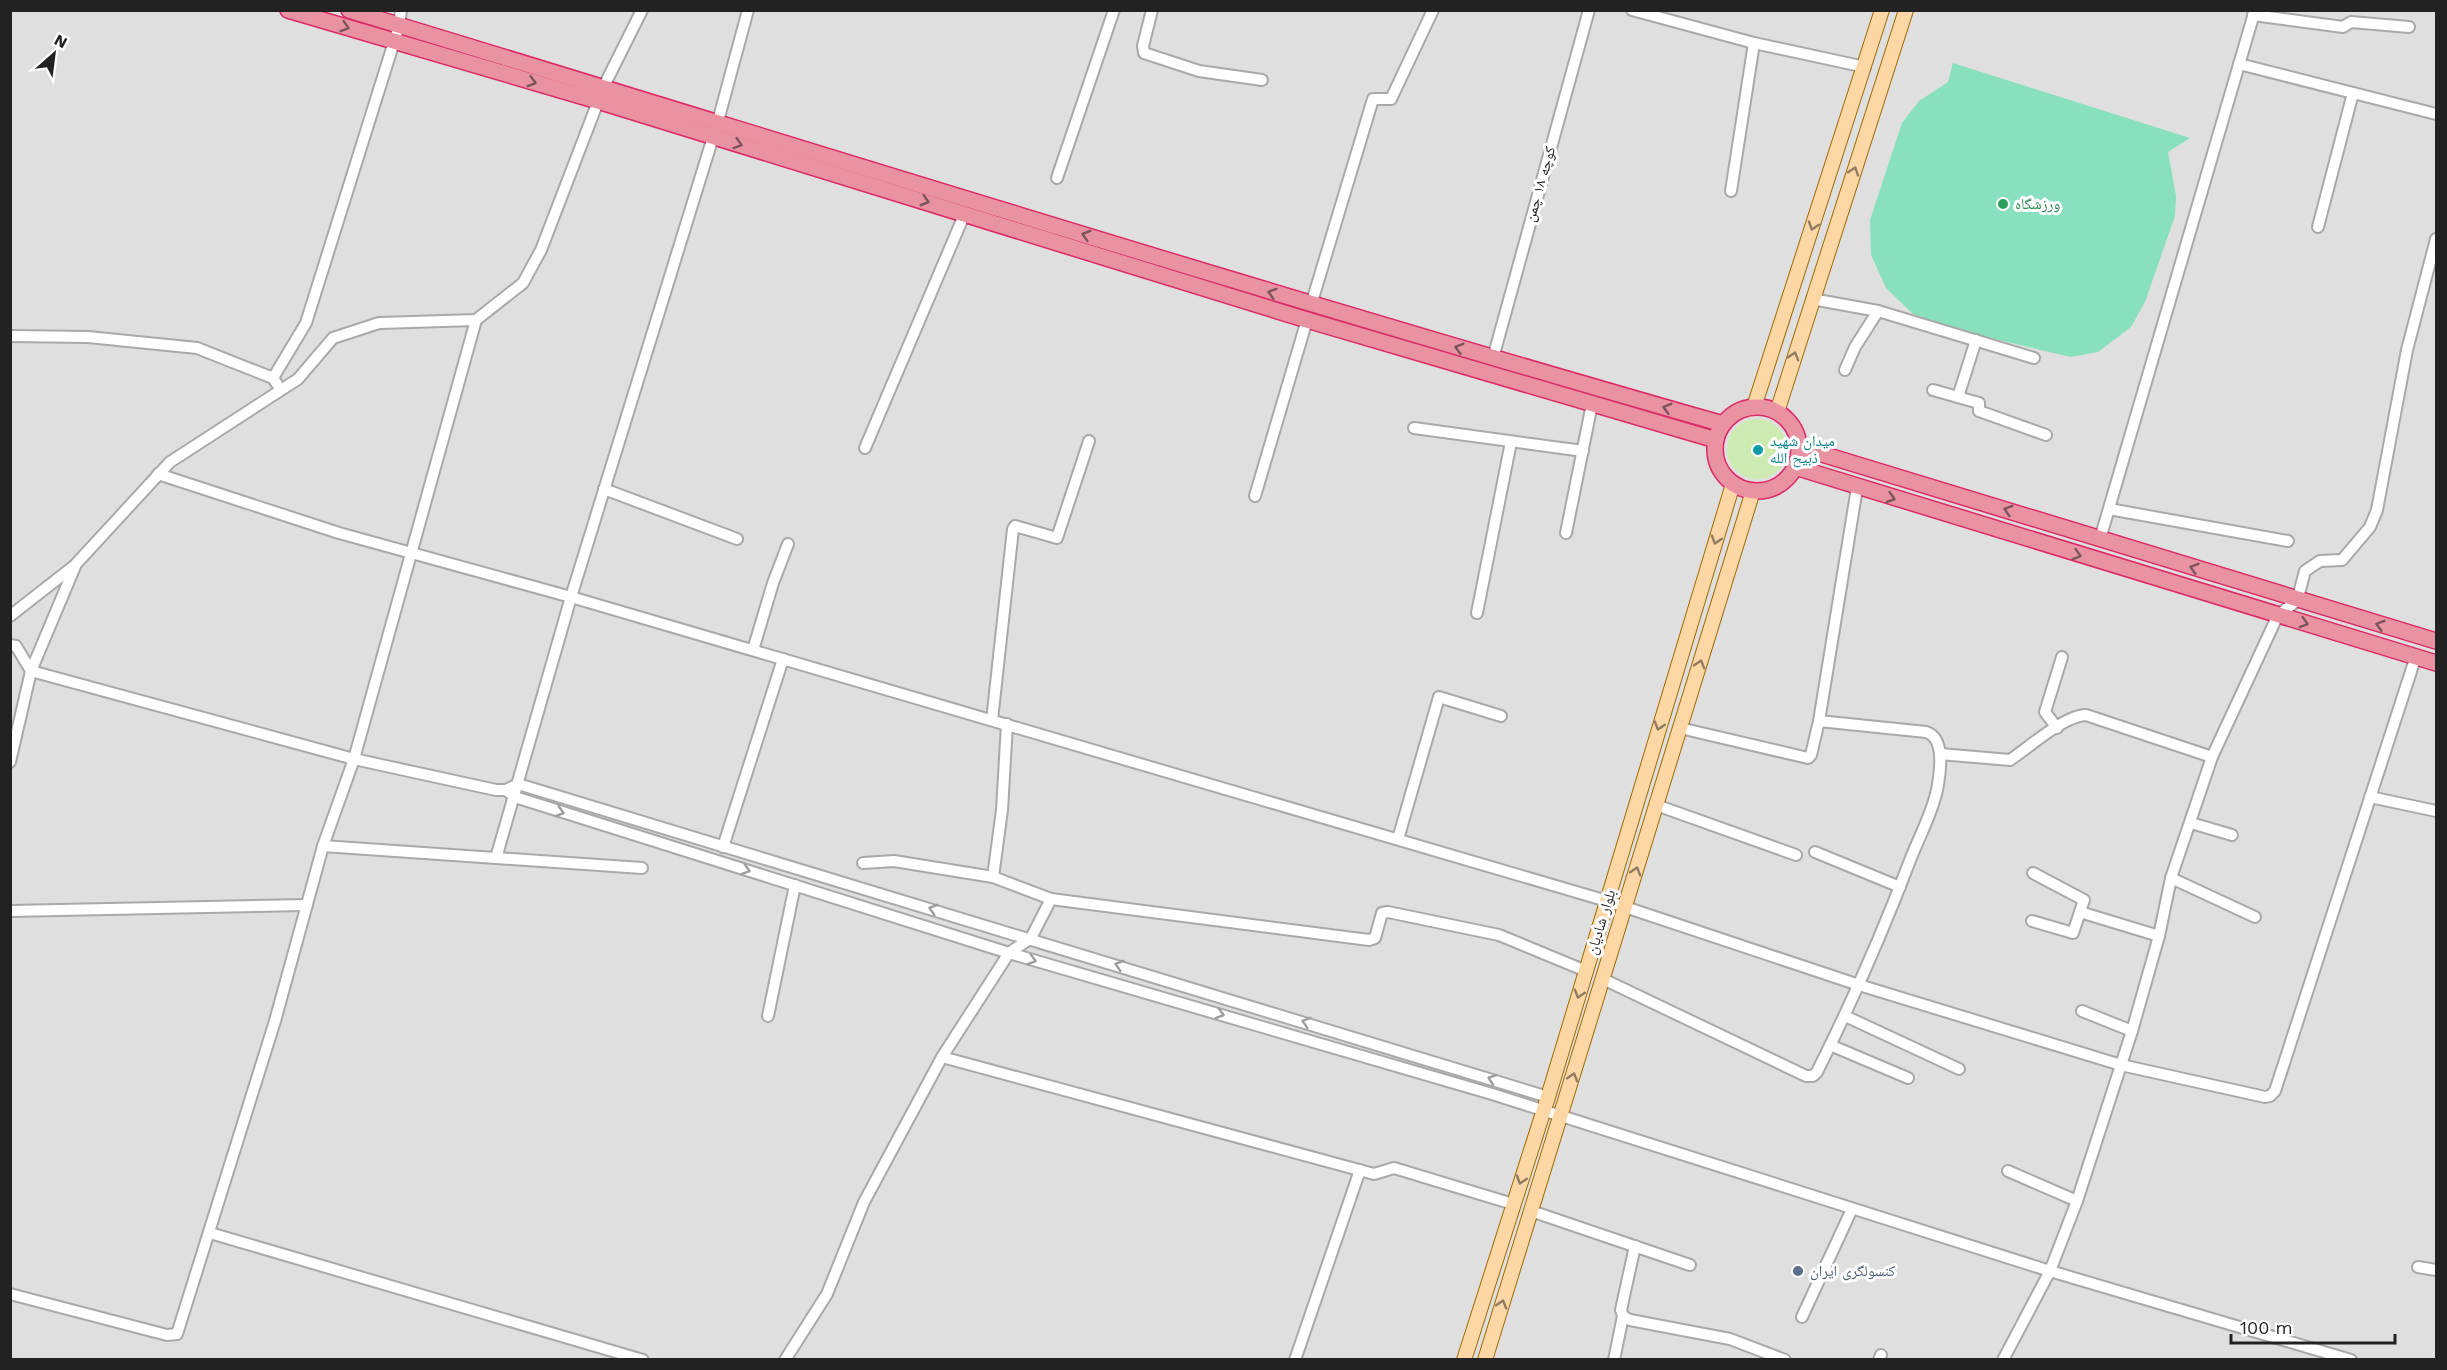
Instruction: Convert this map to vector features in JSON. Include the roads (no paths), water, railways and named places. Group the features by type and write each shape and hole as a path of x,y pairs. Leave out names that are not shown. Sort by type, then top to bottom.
{"highway":[{"path":"288,10 598,101 1307,320 1716,440"},
{"path":"349,10 400,18 604,86 1311,305 1723,424"},
{"path":"1754,407 1777,412 1788,421 1796,433 1799,447 1795,467 1778,486 1753,491 1733,484 1717,465 1716,440 1723,424 1737,412 1754,407"},
{"path":"1799,447 2436,642"},
{"path":"1795,467 1857,488 2436,663"}],"main road":[{"path":"1754,407 1882,10"},
{"path":"1777,412 1906,10"},
{"name":"بلوار شادیان","path":"1464,1359 1546,1104 1733,484"},
{"name":"بلوار شادیان","path":"1485,1359 1753,491"}],"street":[{"path":"10,616 76,564 170,462 298,379 333,338 379,323 476,320 523,284 542,250 604,86 642,10"},
{"path":"496,858 511,794 518,784 571,597 718,121 748,10"},
{"path":"1057,178 1114,10"},
{"path":"1152,10 1143,46 1144,53 1198,71 1262,80"},
{"path":"1311,305 1373,99 1391,99 1432,10"},
{"name":"كوچه ١٨ چمن","path":"1493,358 1589,10"},
{"path":"1632,10 1754,43 1865,67"},
{"path":"2100,539 2254,13 2343,27 2351,22 2409,27"},
{"path":"273,378 306,323 400,18"},
{"path":"1731,191 1754,43"},
{"path":"2239,64 2436,114"},
{"path":"2318,227 2353,93"},
{"path":"865,448 965,213"},
{"path":"2003,1359 2050,1271 2077,1201 2132,1031 2159,936 2171,878 2212,757 2278,615 2297,601 2305,571 2320,561 2342,560 2370,527 2377,510 2407,350 2433,267 2436,239"},
{"path":"1812,298 1878,311 2034,358"},
{"path":"1845,370 1855,347 1878,311"},
{"path":"10,1294 172,1336 177,1334 210,1233 323,846 354,759 476,320"},
{"path":"1255,496 1307,320"},
{"path":"10,336 88,337 196,348 273,378 282,390"},
{"path":"1958,397 1976,340"},
{"path":"1933,390 1979,403 1979,411 1986,415 2046,435"},
{"path":"1566,533 1592,404"},
{"path":"1414,428 1583,452"},
{"path":"992,720 1013,527 1057,538 1089,441"},
{"path":"1477,613 1511,442"},
{"path":"158,474 339,533 571,597 1625,906 1859,985 2121,1065 2270,1096 2275,1090 2416,656"},
{"path":"1680,728 1808,758 1819,721 1857,488"},
{"path":"604,489 736,539"},
{"path":"2109,509 2288,541"},
{"path":"753,650 773,583 788,544"},
{"path":"10,762 30,671 76,564"},
{"path":"10,645 16,646 30,671 354,759 511,794 1009,953 1546,1104"},
{"path":"2057,728 2045,712 2062,657"},
{"path":"723,847 783,659"},
{"path":"1398,839 1438,697 1501,716"},
{"path":"1940,754 2010,760 2078,715 2086,715 2212,757"},
{"path":"1603,979 1806,1076 1813,1077 1845,1016 1900,887 1937,791 1940,754 1933,737 1926,732 1819,721"},
{"path":"993,877 1002,810 1007,724"},
{"path":"518,784 1030,938 1546,1104 1561,1116 1852,1209 2050,1271 2351,1359"},
{"path":"2370,797 2436,811"},
{"path":"1656,805 1796,855"},
{"path":"2191,823 2232,835"},
{"path":"323,846 642,867"},
{"path":"1815,852 1900,887"},
{"path":"863,863 894,861 993,877 1051,899 1369,940 1375,938 1382,913 1388,912 1499,935 1586,971"},
{"path":"2032,921 2073,933 2083,899 2033,873"},
{"path":"2171,878 2255,917"},
{"path":"768,1016 795,885"},
{"path":"785,1359 827,1294 864,1202 942,1057 1009,953 1030,938 1051,899"},
{"path":"10,911 307,905"},
{"path":"2080,912 2159,936"},
{"path":"2082,1011 2132,1031"},
{"path":"1845,1016 1959,1069"},
{"path":"1830,1046 1908,1078"},
{"path":"942,1057 1360,1170 1378,1174 1394,1168 1514,1204"},
{"path":"1295,1359 1360,1170"},
{"path":"2008,1171 2077,1201"},
{"path":"1802,1317 1852,1209"},
{"path":"1531,1211 1690,1265"},
{"path":"210,1233 642,1359"},
{"path":"1614,1359 1623,1316 1621,1310 1635,1246"},
{"path":"2418,1267 2436,1270"},
{"path":"1623,1316 1630,1320 1730,1339 1785,1359"}],"place":[{"name":"ورزشگاه","path":"2003,204"},
{"name":"میدان شهید ذبیح الله","path":"1758,450"},
{"name":"کنسولگری ایران","path":"1798,1271"}]}
